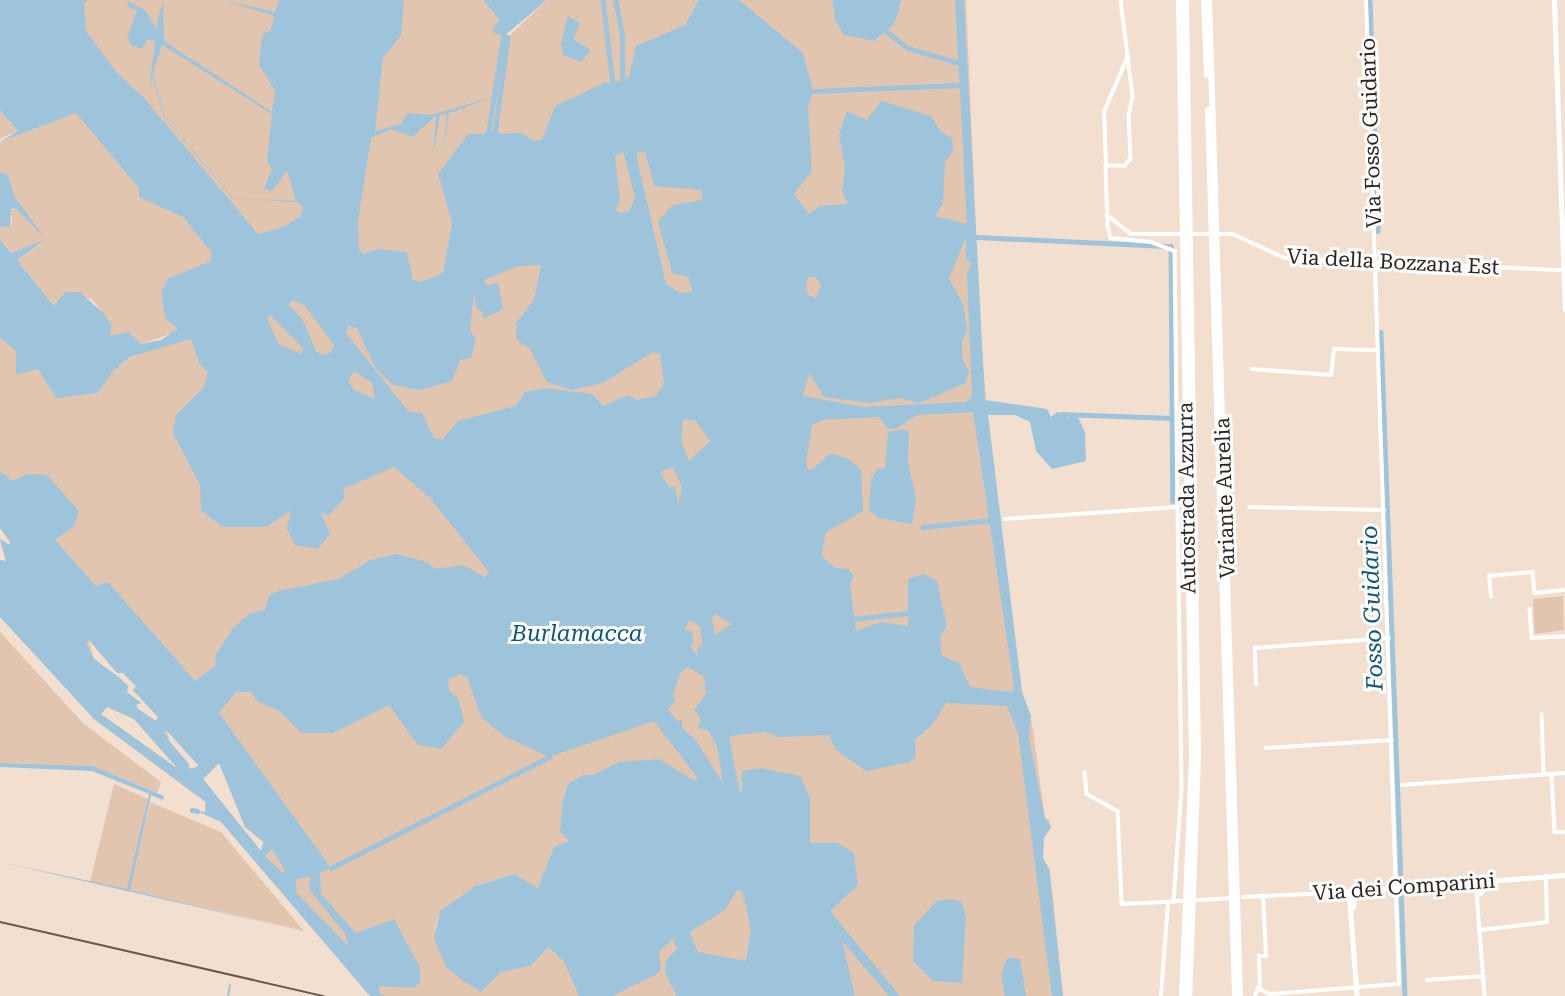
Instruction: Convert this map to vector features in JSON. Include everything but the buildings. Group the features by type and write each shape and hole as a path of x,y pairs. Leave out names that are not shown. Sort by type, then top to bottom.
{"highway":[{"name":"Autostrada Azzurra","path":"1179,0 1192,757 1182,996"},
{"name":"Autostrada Azzurra","path":"1185,0 1197,756 1188,996"},
{"name":"Variante Aurelia","path":"1207,0 1237,992"}],"main road":[{"path":"1554,0 1565,309"}],"street":[{"path":"1106,166 1125,166 1131,159 1129,116 1133,96 1121,0"},
{"name":"Via Fosso Guidario","path":"1357,988 1399,985 1366,0"},
{"path":"1128,56 1104,112 1107,215 1111,238 1161,245 1171,249 1182,788 1174,902"},
{"name":"Via della Bozzana Est","path":"1107,215 1131,234 1233,234 1285,258 1375,265 1564,270"},
{"path":"1252,369 1331,375 1336,347 1378,350"},
{"path":"1005,519 1178,507"},
{"path":"1249,507 1384,510"},
{"path":"1491,597 1489,576 1533,572 1535,593 1565,590"},
{"path":"1530,609 1532,638 1565,636"},
{"path":"1256,685 1255,648 1389,638"},
{"path":"1542,713 1545,775"},
{"path":"1266,748 1392,740"},
{"path":"1085,772 1087,794 1118,811 1122,904 1183,901"},
{"path":"1402,785 1565,773"},
{"path":"1552,774 1555,832 1565,832"},
{"name":"Via dei Comparini","path":"1243,897 1565,875"},
{"path":"1481,930 1547,922 1546,877"},
{"path":"1476,881 1480,897 1485,996"},
{"path":"1480,897 1491,881"},
{"path":"1357,996 1353,909 1356,899 1365,890"},
{"path":"1352,891 1356,899"},
{"path":"1350,903 1352,891"},
{"path":"1331,892 1350,903 1353,909"},
{"path":"1255,996 1260,988 1259,956 1266,956 1263,896"},
{"path":"1196,900 1231,898"},
{"path":"1161,996 1168,902"},
{"path":"1427,980 1484,976"},
{"path":"1260,988 1269,995 1357,988"}],"shaded area":[{"path":"0,0 483,0 499,19 495,29 508,37 547,0 832,0 835,20 901,6 902,0 966,0 980,328 991,456 1022,700 1032,723 1045,819 1049,819 1051,828 1044,837 1043,859 1050,870 1063,996 370,996 223,823 205,814 205,802 94,719 0,616 0,560 6,561 0,539 9,545 10,541 0,528 0,338 16,351 16,375 38,369 56,398 98,393 114,370 131,357 190,338 173,333 141,344 110,336 112,326 92,299 65,292 55,307 17,260 44,242 11,253 0,240 0,226 12,224 11,208 26,214 45,238 15,197 8,175 0,172 0,142 45,125 8,120 18,131 0,139","holes":["89,640 117,673 123,673 136,686 133,690 158,717 156,721 138,709 136,705 141,703 127,692 128,686 94,659","107,707 134,719 178,769 101,714","167,731 198,765 192,770 170,742","219,763 245,827 263,842 261,851 203,779","514,874 532,887 556,955 548,946 531,966 500,972 435,929 440,911 475,886"]},
{"path":"1563,596 1564,630 1535,634 1533,599"},
{"path":"0,632 84,724 161,782 157,793 93,766 0,763"},
{"path":"114,784 148,799 128,890 90,882"},
{"path":"150,802 221,832 304,931 129,890"}],"water":[{"name":"Burlamacca","path":"0,0 89,0 84,3 86,31 117,73 144,98 258,234 281,228 300,217 303,208 298,202 232,198 164,117 153,76 149,91 155,41 148,39 143,48 132,46 127,38 137,10 129,8 127,0 146,11 156,29 163,0 164,41 272,112 275,90 259,65 262,35 271,30 274,16 223,0 275,12 279,0 404,0 401,35 383,58 375,131 401,124 408,113 431,115 496,96 449,113 443,155 447,114 440,115 433,156 436,116 412,137 391,129 371,138 358,221 359,249 363,254 378,249 407,252 413,280 421,282 443,273 452,223 438,174 468,134 521,133 535,141 542,140 555,106 604,83 628,81 636,46 685,25 699,0 739,0 803,53 813,91 808,107 812,171 794,194 809,214 820,206 848,204 842,191 845,169 839,135 847,111 867,120 881,101 931,116 941,132 952,138 953,151 945,162 943,203 935,216 967,224 955,0 964,0 985,400 1047,409 1051,417 1057,412 1067,418 1077,415 1085,432 1086,461 1052,469 1036,451 1030,422 1015,415 988,415 1022,692 1031,716 1029,739 1045,818 1051,827 1044,838 1043,858 1049,869 1063,996 1052,996 1018,733 1007,706 946,703 932,725 915,740 916,756 910,762 866,771 835,749 829,735 777,737 766,732 729,736 740,793 743,786 739,772 742,779 742,771 761,768 800,776 810,798 810,843 838,843 854,853 858,885 830,911 900,996 889,996 842,941 855,996 677,996 665,973 666,960 677,949 673,939 659,952 661,969 655,975 612,996 579,996 564,961 548,947 531,966 501,972 481,992 447,968 434,939 440,911 475,886 514,874 538,888 554,847 569,841 560,832 562,803 568,784 583,775 593,775 619,762 659,759 695,781 697,777 654,721 549,757 504,736 481,717 467,677 460,674 448,680 449,691 458,698 464,722 441,749 418,745 389,705 333,733 302,733 278,710 258,702 251,692 236,692 219,713 331,868 320,873 321,894 356,933 394,919 420,968 420,983 414,988 379,986 380,994 386,996 370,996 221,822 197,811 205,812 206,802 94,719 0,617 0,560 6,561 0,539 9,545 10,542 0,528 0,471 12,481 28,474 47,475 79,511 74,526 55,540 96,586 108,582 195,681 216,665 215,656 233,628 249,614 265,610 269,596 278,591 338,579 371,560 396,554 427,562 436,569 463,565 485,577 489,572 430,498 394,467 343,489 345,498 329,515 321,513 330,534 318,549 295,545 287,529 291,510 266,527 222,527 201,510 200,485 173,433 176,415 204,387 208,372 199,363 191,339 130,357 114,370 98,393 56,398 38,369 16,375 16,351 0,338 0,240 11,253 45,240 17,260 54,306 65,292 80,292 104,314 112,326 110,336 128,332 141,344 161,340 178,329 165,318 161,292 169,278 211,261 212,253 183,217 139,197 139,188 76,113 0,142 18,131 0,110","holes":["162,45 272,114 267,160 272,169 264,189 272,191 287,171 296,201 233,198 165,117 153,73","623,151 635,198 629,211 621,213 615,210 620,201 615,156","645,151 654,186 701,190 703,200 673,205 658,221 672,273 688,277 692,292 680,293 666,284 636,154","966,237 966,259 971,263 967,274 972,396 966,402 863,407 803,396 809,373 824,397 871,403 899,398 919,403 966,383 969,371 962,358 962,341 967,329 963,304 949,279","541,265 534,300 516,323 516,339 530,349 547,382 572,390 603,383 653,352 660,354 664,384 656,396 636,400 629,395 603,406 592,394 545,388 525,392 516,406 458,421 442,440 434,438 422,413 408,411 346,333 348,326 357,328 376,369 393,385 420,390 452,381 460,360 471,358 476,339 470,330 474,294 476,308 482,311 483,319 503,309 498,283 487,285 484,280 519,266","808,277 815,277 821,285 816,298 808,295","294,300 306,307 334,345 332,351 325,355 316,352 303,320 288,304","270,315 304,349 301,354 279,344 267,319","354,371 372,383 375,399 354,390 348,381","973,412 1013,680 1014,690 1010,692 970,687 959,663 942,656 940,637 947,626 937,581 924,574 908,579 908,626 881,622 856,631 850,584 854,576 848,569 835,568 822,556 825,533 863,511 861,470 849,459 831,453 813,469 808,470 806,462 812,425 823,420 879,417 888,429 897,428 917,415","683,419 696,421 710,441 689,461 681,441","673,467 682,487 678,504 675,486 669,487 660,472","715,614 732,624 715,635 712,618","689,620 700,627 703,649 699,643 697,656 690,645 694,644 692,631 685,630","89,640 117,673 123,673 136,686 133,690 158,717 156,721 138,709 136,705 141,703 127,692 128,686 94,659 86,643","688,667 704,677 706,694 694,710 701,719 697,728 708,730 717,746 723,783 695,739 682,728 682,720 677,721 668,710 675,701 673,695 680,673","107,707 134,719 178,769 101,714","167,731 198,765 188,769 189,764 164,732","219,763 245,827 264,842 261,851 203,779","272,849 285,870 283,873 265,856","310,876 309,889 346,935 348,946 296,892 296,880","737,890 742,891 751,929 746,961 698,952 690,932 725,910"]},
{"path":"483,0 547,0 503,37 492,32 499,19"},
{"path":"832,0 902,0 894,24 874,41 844,35 835,20"},
{"path":"568,16 580,23 573,39 591,50 581,62 563,55 561,43"},
{"path":"0,172 8,175 15,197 46,239 16,209 11,208 10,227 0,226"},
{"path":"904,429 909,432 908,461 916,499 912,524 879,518 869,510 871,479 878,468 885,469 888,432"},
{"path":"0,763 93,766 164,796 163,800 151,795 130,890 293,929 0,862 127,889 149,794 92,771 0,767"},
{"path":"950,899 962,902 966,917 962,983 933,981 913,961 914,925 937,901"},
{"path":"1007,958 1020,959 1026,996 1005,996 1001,976"}],"waterway":[{"path":"603,0 613,84 628,81 622,78 622,35 615,0"},
{"name":"Fosso Guidario","path":"1370,0 1378,231"},
{"path":"886,31 908,48 960,63"},
{"path":"503,37 508,37 495,134 488,134 503,37"},
{"path":"813,91 960,85"},
{"path":"977,237 1171,246 1173,501"},
{"name":"Fosso Guidario","path":"1381,332 1401,884"},
{"path":"1061,414 1172,418"},
{"path":"922,527 991,520"},
{"path":"853,619 908,613"},
{"path":"331,868 549,757"},
{"path":"192,810 197,811"},
{"name":"Fosso Guidario","path":"1401,889 1405,996"},
{"path":"228,996 230,985"}],"railway":[{"path":"0,922 324,996"}]}
